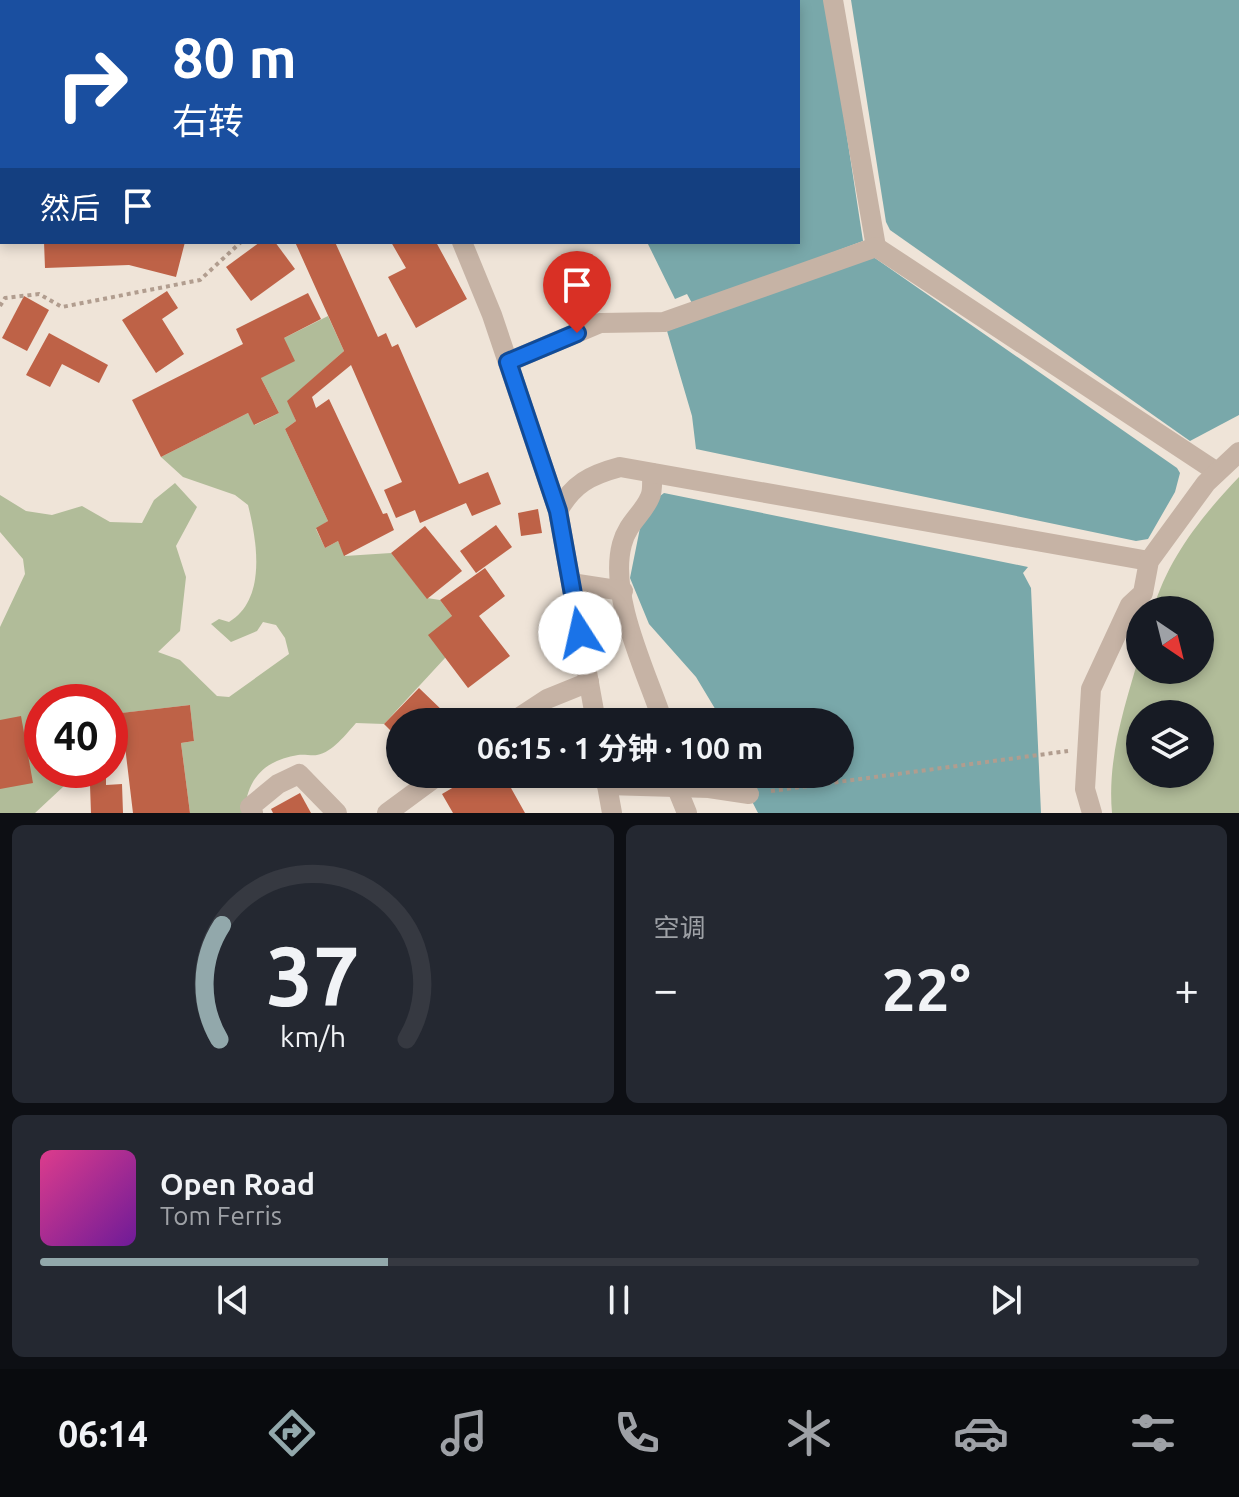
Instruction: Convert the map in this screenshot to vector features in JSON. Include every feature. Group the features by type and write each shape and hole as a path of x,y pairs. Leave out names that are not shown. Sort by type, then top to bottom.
{"street":[{"path":"833,0 876,247 1217,472"},
{"path":"463,244 508,362 558,511 594,708"},
{"path":"508,362 600,323 664,322 876,247"},
{"path":"1092,813 1085,789 1091,689 1130,605 1143,593 1149,561 1217,472 1239,452"},
{"path":"558,511 569,491 591,475 620,467 1149,561"},
{"path":"652,473 650,497 632,519 621,547 623,591 641,661 658,708"},
{"path":"571,583 623,591"},
{"path":"533,708 589,682"},
{"path":"253,813 250,807 278,784 299,774 337,813"},
{"path":"387,813 421,788"},
{"path":"607,788 612,813"},
{"path":"676,788 687,813"},
{"path":"716,788 749,794"}],"path":[{"path":"0,306 5,298 39,294 62,307 200,280 239,244"},
{"path":"749,794 1040,755"}],"green space":[{"path":"328,316 344,351 288,401 296,421 285,429 328,521 316,529 325,548 338,541 345,556 391,553 427,598 440,600 452,616 445,658 399,708 386,708 384,724 356,723 339,742 323,753 286,758 267,767 249,790 245,813 190,813 181,743 194,741 190,705 128,712 128,684 24,684 24,788 62,788 35,813 0,813 0,627 25,574 23,559 0,532 0,495 26,511 52,515 82,506 110,522 142,523 154,500 175,483 197,507 176,546 186,577 180,631 158,652 180,660 217,696 229,697 289,654 285,638 276,625 263,622 257,631 231,642 211,624 219,619 229,622 241,612 254,584 256,552 248,505 235,495 183,477 161,457 248,413 255,425 279,413 261,378 284,338"},
{"path":"1239,477 1239,813 1112,813 1112,772 1126,702 1126,788 1214,788 1214,700 1126,700 1131,684 1214,684 1214,596 1157,596 1177,555 1199,523"}],"water":[{"path":"800,0 826,0 863,241 693,305 687,294 675,299 648,244 800,244"},
{"path":"851,0 1239,0 1239,415 1190,441 890,230 886,222"},
{"path":"872,256 1177,468 1180,473 1175,492 1148,539 1136,541 696,449 692,416 667,331"},
{"path":"664,493 1028,567 1023,573 1031,588 1041,813 758,813 745,788 854,788 854,708 715,708 696,677 649,624 630,578 644,508"}],"building":[{"path":"44,244 184,244 176,277 129,265 45,268"},
{"path":"257,244 276,244 295,269 251,301 226,267"},
{"path":"296,244 336,244 378,337 386,333 392,347 398,344 459,484 488,472 501,504 472,516 466,503 420,523 415,510 396,518 384,490 402,482 351,365 312,397 316,408 329,399 383,514 387,513 394,530 344,556 338,541 325,548 316,528 328,521 285,429 296,421 287,401 344,351"},
{"path":"392,244 437,244 467,299 416,328 388,277 406,268"},
{"path":"167,291 178,308 162,319 184,354 156,373 122,320"},
{"path":"308,293 321,319 284,338 295,361 261,378 279,413 254,425 248,413 161,457 132,400 243,344 236,329"},
{"path":"24,296 49,310 27,351 2,338"},
{"path":"49,333 108,365 99,383 62,364 50,387 26,375"},
{"path":"538,509 542,533 521,536 518,513"},
{"path":"496,525 512,547 476,573 460,551"},
{"path":"425,526 462,571 427,599 391,553"},
{"path":"485,568 505,596 479,616 510,656 468,688 428,635 452,616 440,600"},
{"path":"419,688 440,708 400,708"},
{"path":"190,705 194,741 181,743 190,813 133,813 128,771 128,712"},
{"path":"21,716 24,785 0,789 0,720"},
{"path":"90,788 122,788 123,813 91,813"},
{"path":"452,788 511,788 525,813 453,813 442,794"},
{"path":"300,793 311,813 273,813 271,809"}],"route":[{"path":"577,333 508,362 558,511 580,633"}]}
